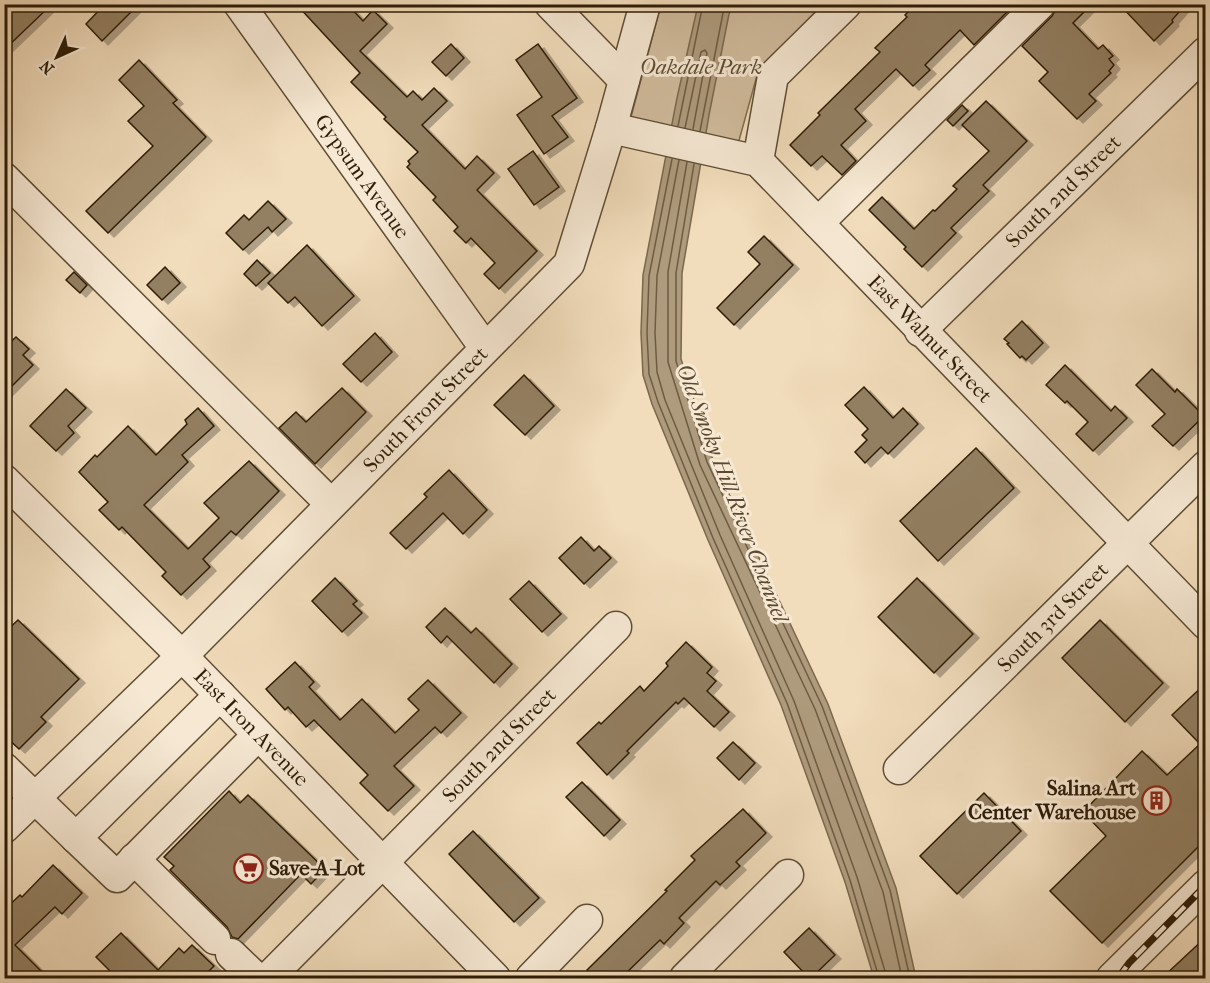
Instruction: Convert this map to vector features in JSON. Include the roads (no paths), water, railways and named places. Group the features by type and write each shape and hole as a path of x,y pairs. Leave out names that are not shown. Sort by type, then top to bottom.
{"street":[{"name":"Gypsum Avenue","path":"239,4 485,348"},
{"path":"550,4 624,80"},
{"name":"South Front Street","path":"4,828 182,656 569,264 623,131 624,80 645,4"},
{"path":"623,131 758,161 773,76 846,4"},
{"path":"818,223 1040,4"},
{"name":"South 2nd Street","path":"920,331 1206,52"},
{"name":"East Walnut Street","path":"758,161 1206,624"},
{"path":"4,178 331,504"},
{"name":"South 3rd Street","path":"899,770 1206,466"},
{"name":"East Iron Avenue","path":"4,480 182,656 495,978"},
{"name":"South 2nd Street","path":"268,978 616,627"},
{"path":"76,838 220,695"},
{"path":"4,768 117,877 258,735"},
{"path":"134,859 256,978"},
{"path":"685,978 788,875"},
{"path":"1113,978 1206,885"},
{"path":"531,978 587,920"}],"water":[{"path":"698,5 734,5 729,14 709,115 682,273 681,359 713,460 828,704 896,888 916,978 874,978 845,882 781,705 708,540 652,404 643,375 641,333 643,275 677,98"}],"railway":[{"path":"1118,978 1129,963 1206,885"}],"place":[{"name":"Salina Art Center Warehouse","path":"1157,800"},
{"name":"Save-A-Lot","path":"248,868"}],"park label":[{"name":"Oakdale Park","path":"701,67"}],"water label":[{"name":"Old Smoky Hill River Channel","path":"732,493"}]}
